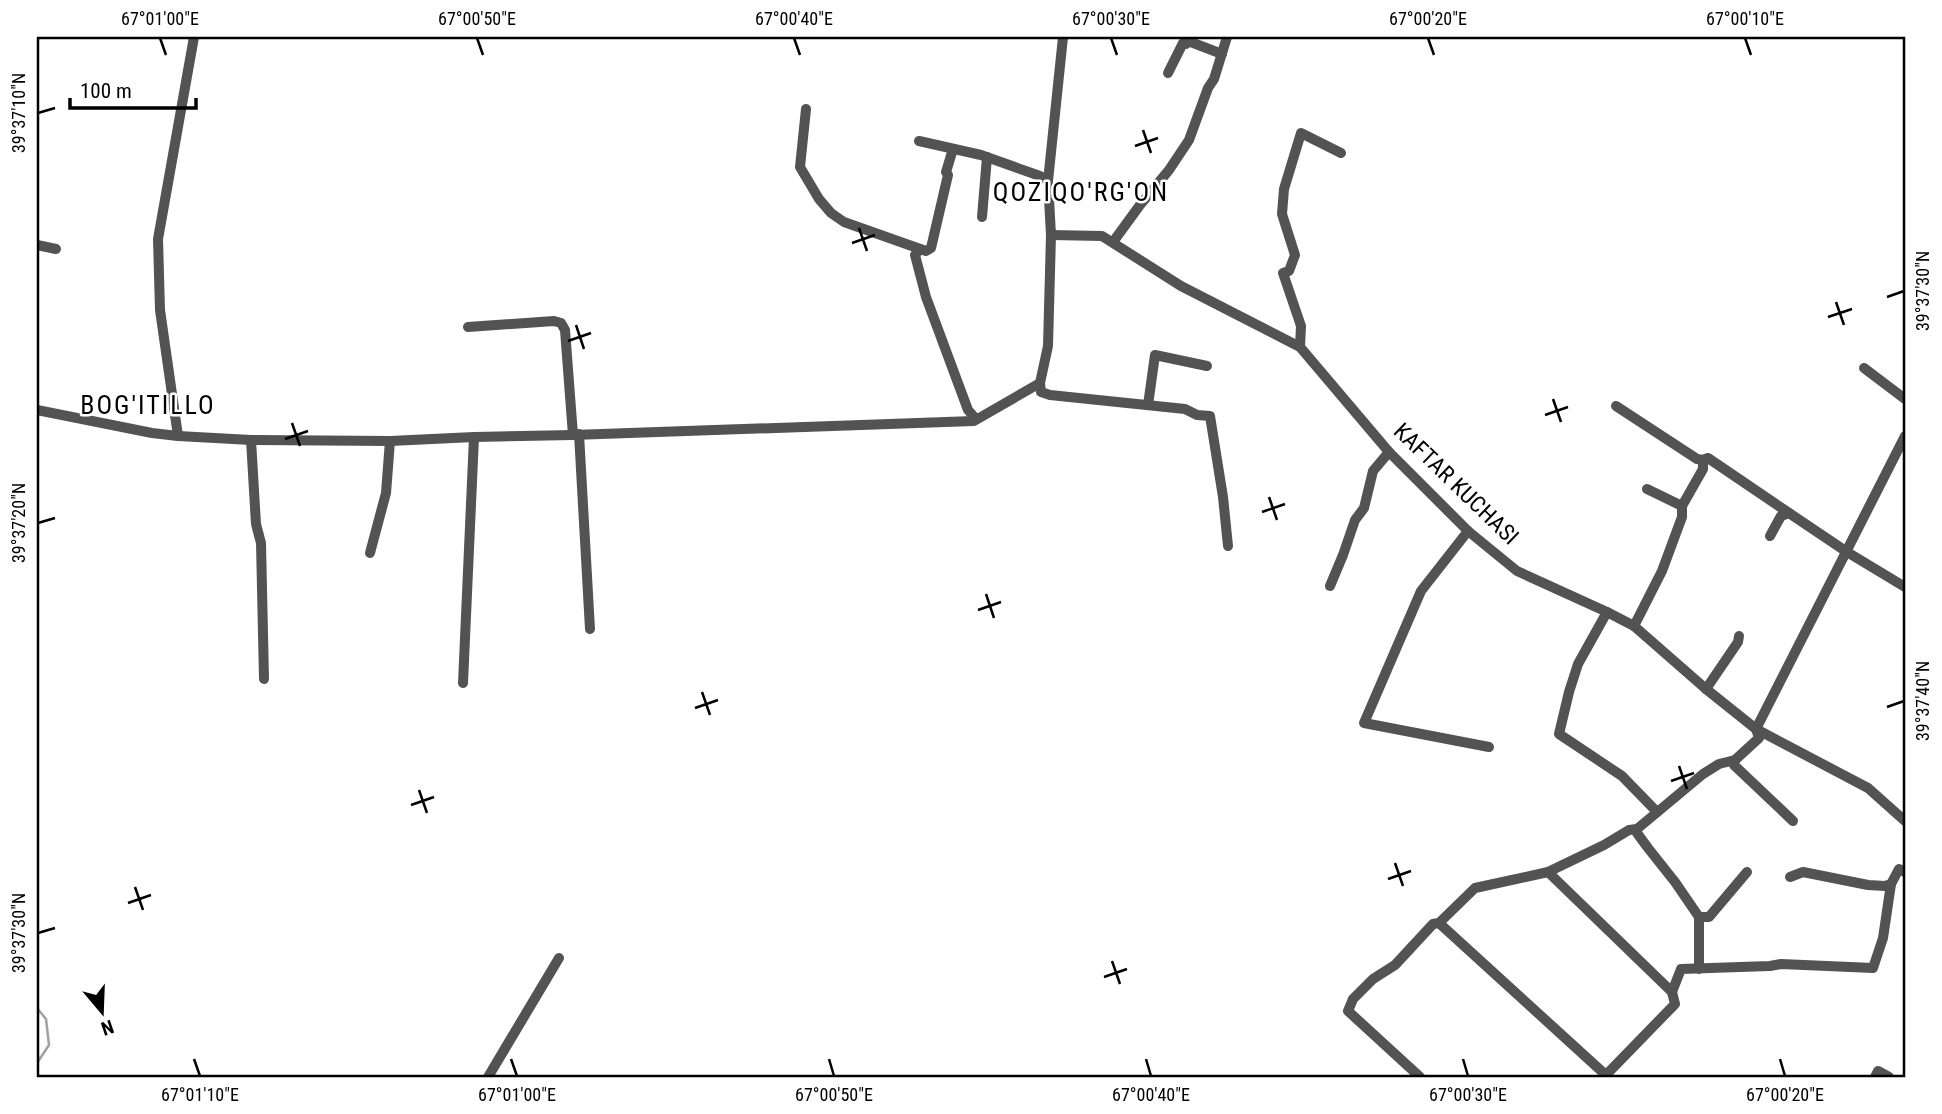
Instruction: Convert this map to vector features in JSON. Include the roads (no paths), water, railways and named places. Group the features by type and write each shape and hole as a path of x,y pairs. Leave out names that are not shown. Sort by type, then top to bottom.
{"street":[{"path":"178,436 160,310 158,239 194,37"},
{"path":"1063,37 1048,181 1051,235 1048,346 1040,383 1041,392 1185,409 1197,415 1210,416 1228,546"},
{"path":"1113,242 1189,140 1223,54 1227,37"},
{"path":"1168,73 1183,43 1188,41 1223,54"},
{"path":"806,109 800,167 819,199 831,213 844,222 926,251 931,248 953,149"},
{"path":"1283,273 1289,271 1295,255 1282,214 1284,189 1299,136 1301,133 1341,153"},
{"path":"919,141 987,157 1048,181"},
{"path":"982,217 987,157"},
{"name":"KAFTAR KUCHASI","path":"1051,235 1102,236 1181,286 1300,347 1390,452 1468,531 1517,571 1634,626 1756,729 1868,788 1905,821"},
{"path":"37,245 56,249"},
{"path":"920,249 915,255 926,297 968,410 976,419"},
{"path":"1279,261 1301,326 1300,347"},
{"path":"468,327 554,321 561,323 565,330 576,435 590,629"},
{"path":"1148,405 1155,355 1207,366"},
{"path":"1864,368 1905,400"},
{"path":"37,410 178,436 390,442 474,436 576,435 960,421 976,419 1040,383"},
{"path":"1616,406 1697,459 1707,458 1847,552 1905,587"},
{"path":"463,683 474,436"},
{"path":"1420,1077 1348,1011 1353,999 1373,979 1395,965 1433,924 1439,923 1475,888 1548,872 1629,830 1637,830 1703,774 1719,764 1735,760 1759,738 1756,729 1905,436"},
{"path":"251,440 256,524 261,543 264,679"},
{"path":"370,553 386,493 390,442"},
{"path":"1330,586 1355,520 1364,508 1373,471 1390,452"},
{"path":"1895,457 1905,464"},
{"path":"1634,626 1662,571 1682,517 1682,506 1703,469 1703,460"},
{"path":"1647,488 1682,506"},
{"path":"1770,536 1781,516 1789,513"},
{"path":"1468,531 1421,591 1364,723 1489,747"},
{"path":"1607,612 1578,664 1559,734 1622,776 1657,812"},
{"path":"1706,689 1738,642 1739,636"},
{"path":"1735,760 1734,765 1793,821"},
{"path":"1637,830 1699,917 1699,969"},
{"path":"1672,992 1681,969 1781,964 1873,968 1883,938 1891,884 1899,869 1905,872"},
{"path":"1439,923 1607,1077 1675,1004 1672,992 1548,872"},
{"path":"1699,917 1709,917 1747,872"},
{"path":"1790,877 1803,872 1868,885 1891,884"},
{"path":"488,1077 559,958"},
{"path":"1875,1077 1878,1071 1889,1077"}],"waterway":[{"path":"37,1008 46,1019 49,1045 37,1063"}],"district":[{"name":"QOZIQO'RG'ON","path":"1081,192"},
{"name":"BOG'ITILLO","path":"148,405"}]}
